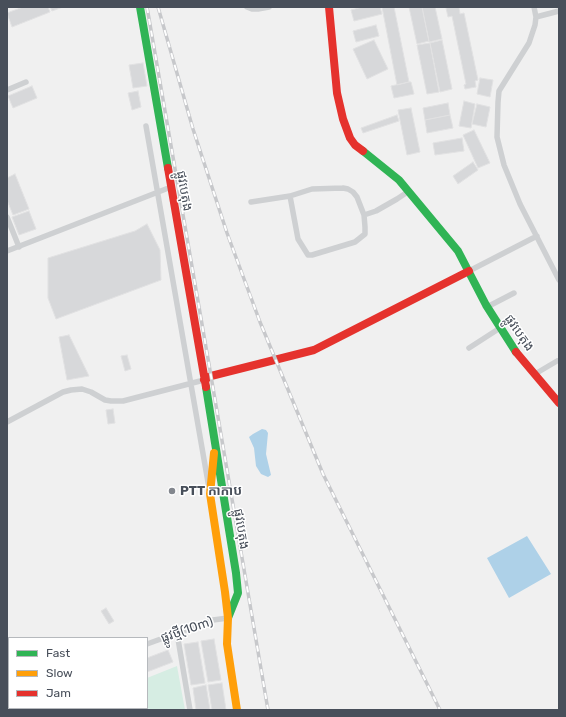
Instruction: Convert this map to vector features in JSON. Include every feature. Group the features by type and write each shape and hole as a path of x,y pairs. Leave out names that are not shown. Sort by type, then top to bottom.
{"main road":[{"name":"ផ្លូវបេតុង","path":"140,7 238,584 238,593 228,618"},
{"name":"ផ្លូវបេតុង","path":"329,7 337,93 343,119 350,138 355,145 396,178 409,191 458,251 487,307 500,328 516,352 559,403"},
{"path":"204,380 211,376 314,350 469,271"},
{"name":"ផ្លូវបេតុង","path":"215,442 210,494 225,592 228,618 227,644 237,710"}],"street":[{"path":"247,7 252,9 269,7"},
{"path":"534,7 536,17 535,25 529,43 499,91 497,137 504,165 520,204 559,280"},
{"path":"536,17 559,11"},
{"path":"7,90 26,82"},
{"path":"146,126 210,494"},
{"path":"7,251 171,187"},
{"path":"251,202 290,196 312,189 348,189 357,197 364,215 364,234 355,242 308,255 298,239 290,196"},
{"path":"364,215 376,211 409,191"},
{"path":"7,216 19,246"},
{"path":"469,271 537,236"},
{"path":"487,307 514,293"},
{"path":"469,348 500,328"},
{"path":"535,374 557,361"},
{"path":"7,422 63,392 71,390 82,389 105,400 123,401 204,380"},
{"name":"ផ្លូវថ្មី(10m)","path":"148,644 213,620 228,618"},
{"path":"177,633 190,710"}],"green space":[{"path":"177,666 185,710 147,710 148,678"}],"water":[{"path":"262,429 266,430 268,433 266,454 271,475 268,477 261,474 256,466 254,448 249,437"},
{"path":"527,536 551,574 509,598 487,558"}],"building":[{"path":"23,7 48,7 50,12 12,27 7,13"},
{"path":"50,7 63,7 52,11"},
{"path":"363,7 380,7 382,14 354,21 351,10"},
{"path":"382,7 394,7 409,82 397,85"},
{"path":"409,7 422,7 429,41 417,44"},
{"path":"422,7 435,7 442,39 429,42"},
{"path":"459,7 460,14 464,13 478,80 475,81 476,87 465,89 464,85 466,84 452,16 448,17 446,8"},
{"path":"376,25 379,36 356,42 353,31"},
{"path":"374,40 388,69 367,79 353,49"},
{"path":"442,40 452,89 440,92 430,43"},
{"path":"430,43 439,92 427,94 417,45"},
{"path":"143,63 147,86 133,88 129,65"},
{"path":"480,78 493,80 490,97 477,94"},
{"path":"411,82 414,94 394,98 391,86"},
{"path":"32,86 37,98 13,108 8,96"},
{"path":"138,91 141,107 132,110 128,93"},
{"path":"464,101 475,104 471,128 459,126"},
{"path":"448,103 450,115 425,120 423,108"},
{"path":"477,104 490,107 486,127 472,124"},
{"path":"411,108 420,152 407,155 398,110"},
{"path":"397,115 399,121 363,133 361,128"},
{"path":"450,115 453,128 427,133 425,120"},
{"path":"474,130 490,163 478,168 463,135"},
{"path":"462,138 464,151 435,155 433,143"},
{"path":"473,162 478,170 458,184 453,176"},
{"path":"15,174 29,209 13,215 7,200 7,178"},
{"path":"29,211 36,229 19,235 12,217"},
{"path":"147,224 160,250 161,280 56,319 48,298 48,258 135,231"},
{"path":"69,335 89,376 67,380 59,337"},
{"path":"127,355 131,369 125,371 121,356"},
{"path":"113,409 115,423 108,424 106,410"},
{"path":"106,608 114,621 109,624 101,611"},
{"path":"214,639 221,680 208,682 201,641"},
{"path":"198,642 205,683 191,685 184,644"},
{"path":"168,650 173,662 148,672 148,658"},
{"path":"222,683 226,710 212,710 208,685"},
{"path":"206,685 210,710 196,710 193,688"},
{"path":"38,709 38,710 11,710"},
{"path":"70,709 85,709 85,710"},
{"path":"100,709 116,710 101,710"},
{"path":"118,709 133,710 118,710"}],"railway":[{"path":"147,7 268,710"},
{"path":"158,7 193,129 227,233 260,322 323,474 440,710"}],"traffic: fast":[{"path":"140,7 168,168"},
{"path":"363,151 399,180 458,251 486,305 516,352"},
{"path":"206,387 238,593 228,618"}],"traffic: slow":[{"path":"214,453 210,494 225,592 228,618 227,644 237,710"}],"traffic: jam":[{"path":"329,7 337,93 343,119 350,138 355,145 363,151"},
{"path":"168,168 206,387"},
{"path":"204,380 211,376 314,350 469,271"},
{"path":"516,352 559,403"}],"place":[{"name":"PTT កាកាប","path":"172,491"}]}
